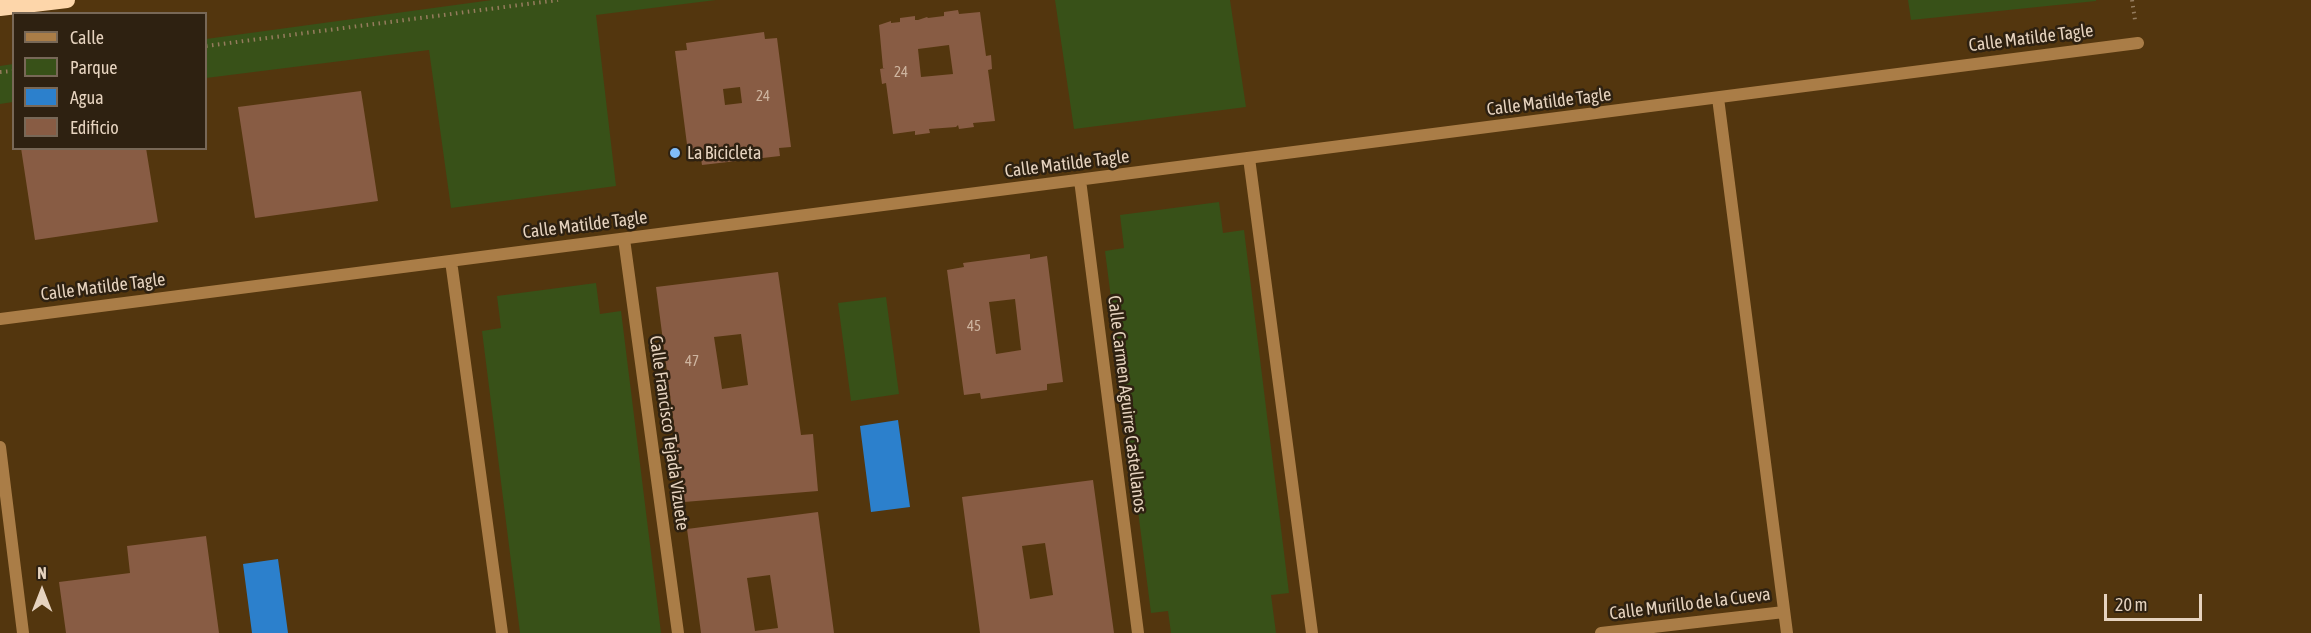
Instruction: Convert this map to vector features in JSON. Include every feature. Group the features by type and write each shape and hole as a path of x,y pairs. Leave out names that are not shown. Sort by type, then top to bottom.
{"highway":[{"path":"0,9 67,0"}],"street":[{"name":"Calle Matilde Tagle","path":"0,319 2138,43"},
{"path":"1718,98 1787,633"},
{"path":"1249,158 1312,633"},
{"name":"Calle Carmen Aguirre Castellanos","path":"1080,180 1138,633"},
{"name":"Calle Francisco Tejada Vizuete","path":"624,238 678,633"},
{"path":"451,261 502,633"},
{"path":"0,447 23,633"},
{"name":"Calle Murillo de la Cueva","path":"1601,633 1784,612"}],"path":[{"path":"207,46 558,0"}],"green space":[{"path":"492,0 716,0 596,15 616,186 451,208 429,50 207,78 207,39"},
{"path":"1055,0 1230,0 1246,107 1074,129"},
{"path":"1908,0 2096,0 2096,1 1911,20"},
{"path":"12,64 12,102 0,104 0,66"},
{"path":"1219,202 1223,233 1244,230 1289,593 1271,595 1276,633 1171,633 1168,611 1151,613 1105,251 1124,248 1120,215"},
{"path":"596,283 600,314 621,311 661,633 520,633 482,331 501,328 497,296"},
{"path":"886,297 899,394 851,401 838,303"}],"water":[{"path":"898,420 910,507 871,512 860,426"},
{"path":"278,559 288,633 252,633 243,564"}],"building":[{"path":"958,10 959,14 980,12 986,56 991,55 992,69 988,70 995,121 973,123 974,127 959,129 958,125 929,129 930,133 915,135 915,131 893,134 886,83 882,84 880,69 885,68 883,68 879,25 891,21 891,23 900,22 900,18 915,16 915,20 918,20 944,16 944,12","holes":["949,45 953,74 921,77 918,49"]},
{"path":"764,32 765,39 777,38 791,147 779,148 780,156 702,165 701,159 689,160 675,51 687,50 686,43","holes":["740,87 742,103 725,105 723,89"]},
{"path":"361,91 378,201 255,218 238,107"},
{"path":"21,150 146,150 158,222 35,240"},
{"path":"1030,254 1030,259 1047,256 1063,382 1047,384 1047,390 981,399 980,393 964,395 947,270 964,267 963,263","holes":["1015,299 1021,350 996,354 989,302"]},
{"path":"778,272 801,435 813,434 818,491 684,502 656,287","holes":["741,334 748,385 722,389 714,337"]},
{"path":"1093,480 1114,633 980,633 962,497","holes":["1045,543 1053,595 1030,599 1022,546"]},
{"path":"818,512 834,633 701,633 687,529","holes":["770,575 778,628 755,631 747,578"]},
{"path":"206,536 219,633 66,633 59,582 130,573 127,546"}],"place":[{"name":"La Bicicleta","path":"675,153"}]}
